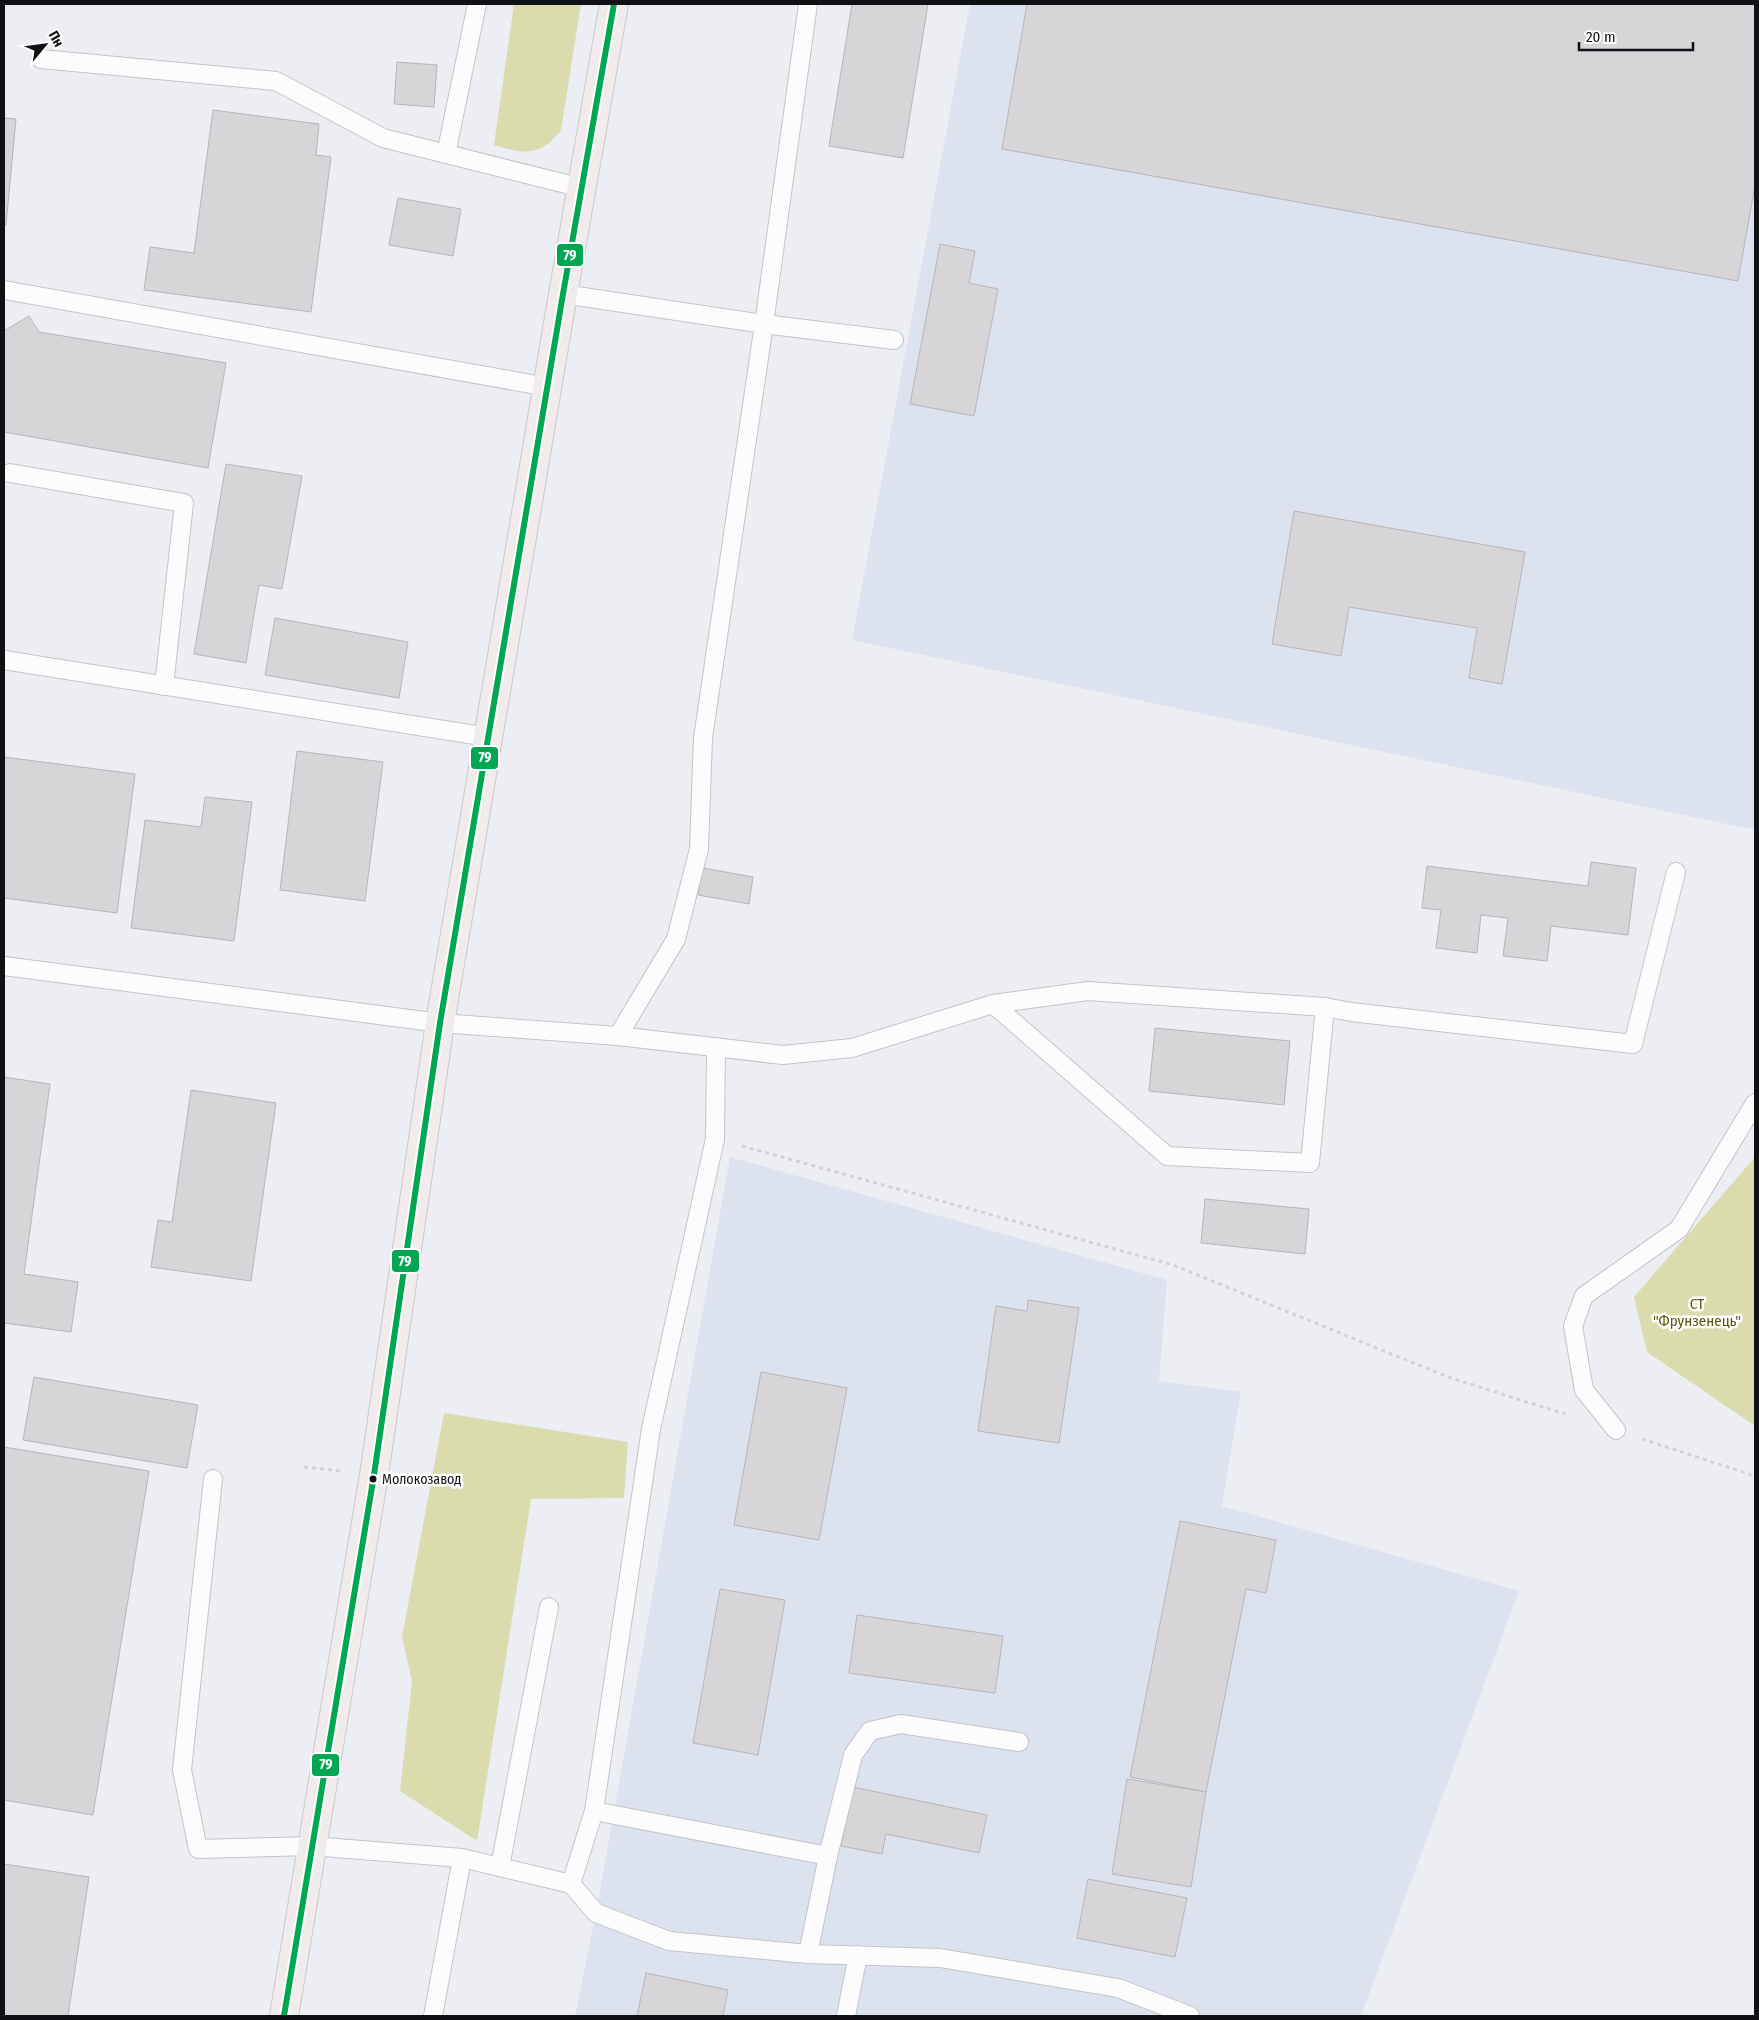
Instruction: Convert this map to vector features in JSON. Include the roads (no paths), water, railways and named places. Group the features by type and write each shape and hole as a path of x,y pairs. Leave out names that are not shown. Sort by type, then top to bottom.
{"main road":[{"path":"284,2016 374,1475 440,1023 614,4"}],"lane":[{"path":"446,154 477,4"},
{"path":"618,1036 676,939 698,849 703,738 764,324 808,4"},
{"path":"41,59 276,81 383,138 582,188"},
{"path":"4,290 548,387"},
{"path":"563,294 764,324 894,340"},
{"path":"10,473 184,502 164,686"},
{"path":"4,660 488,737"},
{"path":"4,966 440,1023 618,1036 783,1055 852,1048 993,1004 1088,991 1325,1007 1350,1012 1633,1044 1676,872"},
{"path":"993,1004 1166,1156 1310,1162 1325,1007"},
{"path":"571,1884 594,1810 651,1429 715,1139 716,1047"},
{"path":"1616,1430 1584,1390 1573,1326 1584,1296 1679,1229 1755,1103"},
{"path":"213,1479 182,1770 198,1849 312,1846 462,1858 571,1884 596,1913 668,1940 808,1954 940,1958 1118,1988 1190,2016"},
{"path":"500,1868 549,1607"},
{"path":"808,1954 828,1856 853,1755 870,1732 901,1724 1019,1742"},
{"path":"594,1810 828,1856"},
{"path":"432,2016 462,1858"},
{"path":"846,2016 858,1955"}],"place":[{"name":"Молокозавод","path":"373,1479"}],"park label":[{"name":"СТ \"Фрунзенець\"","path":"1697,1312"}]}
